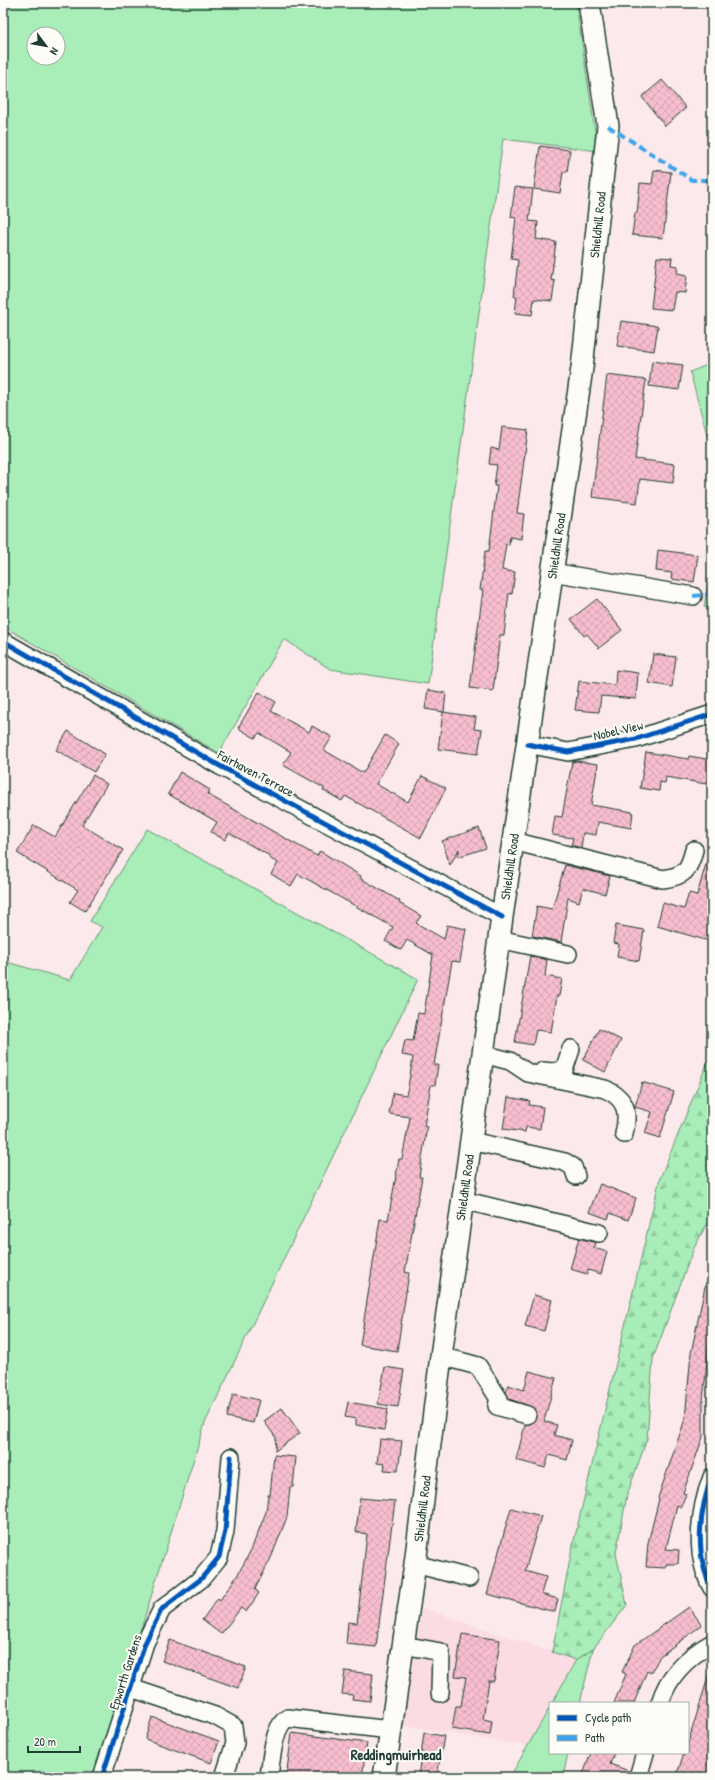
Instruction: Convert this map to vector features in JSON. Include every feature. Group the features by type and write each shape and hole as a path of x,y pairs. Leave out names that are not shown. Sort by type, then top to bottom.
{"main road":[{"name":"Shieldhill Road","path":"384,1777 483,1050 582,368 608,126 589,3"}],"street":[{"path":"552,572 693,596"},
{"name":"Fairhaven Terrace","path":"3,641 220,766 502,917"},
{"name":"Nobel View","path":"527,744 568,752 636,739 712,714"},
{"path":"513,841 664,878 677,877 690,866 694,850"},
{"path":"499,939 568,954"},
{"path":"483,1050 506,1053 538,1071 552,1072 564,1070 571,1049"},
{"path":"483,1050 510,1061 528,1073 605,1089 614,1093 623,1104 628,1117 624,1134"},
{"path":"471,1141 565,1162 573,1167 576,1176"},
{"path":"462,1200 599,1233"},
{"path":"441,1356 478,1366 499,1399 497,1406 527,1415"},
{"name":"Epworth Gardens","path":"102,1777 145,1643 162,1609 201,1579 219,1557 225,1531 231,1457"},
{"path":"712,1477 707,1489 699,1538 706,1577 712,1588"},
{"path":"414,1564 469,1578"},
{"path":"660,1702 674,1673 696,1653 712,1643"},
{"path":"403,1645 441,1652 440,1693"},
{"path":"131,1688 215,1716 233,1726 235,1743 224,1777"},
{"path":"269,1777 277,1734 281,1724 288,1718 390,1730"},
{"path":"638,1777 645,1754"}],"shaded area":[{"path":"422,1608 576,1660 553,1702 549,1702 549,1709 528,1746 402,1725"}],"green space":[{"path":"3,3 576,3 598,151 503,139 428,684 330,669 284,639 219,753 3,626"},
{"path":"712,363 712,453 690,372"},
{"path":"712,555 712,608 704,607"},
{"path":"147,829 418,979 205,1423 95,1777 3,1777 3,961 70,980 102,927 90,921"},
{"path":"712,1052 712,1214 693,1250 653,1359 647,1439 627,1495 616,1553 627,1605 593,1649 576,1660 552,1652 572,1549 660,1178"},
{"path":"593,1649 580,1702 553,1702 576,1660"},
{"path":"549,1709 549,1754 568,1754 563,1777 510,1777"}],"building":[{"path":"662,80 686,108 665,126 642,97"},
{"path":"540,146 570,150 567,172 563,172 560,193 534,189"},
{"path":"654,170 671,172 663,238 632,235 635,213 637,213 640,183 652,184"},
{"path":"515,187 533,189 529,221 538,222 536,239 556,242 551,280 555,281 552,301 534,299 532,315 515,313 517,296 514,296 518,260 511,259 516,218 511,217"},
{"path":"657,257 672,258 671,265 678,266 677,273 687,275 685,293 675,292 672,310 651,308"},
{"path":"621,321 658,326 654,351 617,346"},
{"path":"652,361 683,365 679,390 649,386"},
{"path":"607,375 646,380 635,459 675,464 673,483 640,479 637,503 592,497"},
{"path":"502,427 528,430 517,513 524,514 521,539 510,537 509,545 506,544 502,570 515,572 512,594 509,593 504,635 500,635 493,691 470,688 483,590 480,590 485,551 489,551 497,486 494,486 497,465 489,464 491,448 499,450"},
{"path":"658,550 698,555 694,582 671,579 672,573 656,571"},
{"path":"597,599 622,630 599,648 587,634 584,636 571,619"},
{"path":"653,654 676,657 672,687 649,683"},
{"path":"616,670 638,673 636,699 601,696 599,712 575,710 579,681 615,685"},
{"path":"428,690 446,693 444,712 425,709"},
{"path":"259,692 276,702 271,711 309,732 312,726 332,737 324,750 363,773 385,735 399,744 376,784 408,802 422,776 446,788 421,838 345,796 342,801 323,790 324,788 283,765 291,752 259,733 255,738 238,728"},
{"path":"443,712 476,717 474,729 482,730 478,754 438,749"},
{"path":"68,731 105,754 94,772 56,750"},
{"path":"646,752 688,759 689,756 712,760 712,785 666,777 665,783 660,782 659,791 640,788"},
{"path":"577,761 598,764 591,805 633,812 631,828 598,822 596,835 583,833 581,848 571,845 573,838 552,835 555,816 562,817 572,762"},
{"path":"180,772 210,790 207,794 317,856 320,851 361,876 360,878 400,901 399,903 421,916 416,923 444,939 447,925 466,929 460,962 452,961 434,1065 438,1065 435,1085 431,1085 424,1126 427,1127 419,1177 422,1177 405,1272 409,1273 397,1351 360,1345 380,1219 388,1220 399,1159 402,1159 410,1117 389,1114 393,1093 406,1095 413,1057 402,1055 405,1040 413,1041 418,1013 424,1014 433,955 407,940 401,950 385,941 393,927 298,874 291,886 271,874 278,863 269,858 270,856 229,833 225,840 211,832 217,822 168,794"},
{"path":"93,775 107,784 82,825 123,850 85,911 70,902 78,890 17,853 34,825 55,837"},
{"path":"479,828 486,848 458,857 459,849 450,865 442,841"},
{"path":"708,857 712,858 712,942 657,926 663,903 684,909 689,893 697,895"},
{"path":"565,865 610,876 605,894 583,888 579,902 568,898 561,942 532,936 537,906 552,909"},
{"path":"616,925 644,930 639,961 617,957 619,944 613,943"},
{"path":"530,956 547,960 545,976 562,979 559,996 557,996 551,1032 536,1030 533,1045 515,1042"},
{"path":"599,1029 621,1040 605,1072 583,1060"},
{"path":"642,1082 674,1092 660,1138 645,1133 652,1112 635,1107"},
{"path":"508,1097 530,1101 529,1105 543,1107 540,1129 526,1127 525,1132 503,1129"},
{"path":"600,1184 636,1198 628,1220 610,1213 608,1219 589,1212"},
{"path":"579,1238 596,1243 594,1248 607,1252 601,1274 588,1270 587,1274 570,1269"},
{"path":"706,1282 712,1283 712,1344 709,1343 703,1400 703,1437 683,1493 686,1494 681,1507 677,1505 666,1549 679,1550 678,1564 666,1564 666,1568 646,1567 648,1543 658,1498 685,1419 691,1353"},
{"path":"534,1295 552,1300 544,1331 525,1326"},
{"path":"385,1367 404,1370 398,1407 378,1404"},
{"path":"529,1371 556,1378 544,1421 557,1425 554,1435 572,1440 567,1460 549,1455 545,1468 516,1460 525,1425 534,1422 537,1413 535,1408 509,1399 506,1392 508,1385 524,1390"},
{"path":"233,1394 259,1400 253,1423 227,1417"},
{"path":"348,1402 388,1409 384,1430 356,1425 356,1419 345,1417"},
{"path":"282,1408 300,1433 275,1451 276,1438 264,1421"},
{"path":"380,1439 402,1441 398,1471 384,1470 385,1464 377,1463"},
{"path":"274,1455 296,1457 293,1487 290,1487 287,1517 271,1558 255,1589 259,1593 246,1612 241,1608 221,1634 202,1620 218,1598 220,1600 237,1576 251,1550 266,1512 268,1495 270,1495"},
{"path":"360,1498 395,1501 376,1647 346,1644 348,1622 357,1623 367,1534 356,1532"},
{"path":"511,1508 541,1516 525,1571 546,1577 541,1594 558,1599 555,1612 487,1594"},
{"path":"689,1607 702,1625 660,1656 651,1673 647,1671 634,1702 614,1702 626,1674 622,1672 635,1645"},
{"path":"462,1634 500,1640 494,1681 489,1681 483,1719 492,1721 490,1735 452,1729 456,1706 461,1706 466,1677 455,1676"},
{"path":"170,1640 246,1667 238,1688 162,1661"},
{"path":"345,1671 373,1674 370,1701 352,1699 353,1695 342,1694"},
{"path":"709,1674 712,1674 712,1741 707,1755 712,1757 712,1763 707,1777 676,1777 684,1754 689,1754 689,1740"},
{"path":"152,1717 219,1741 211,1763 145,1739"},
{"path":"292,1733 367,1743 362,1777 286,1777"},
{"path":"424,1733 444,1736 437,1777 418,1777"},
{"path":"591,1754 614,1754 610,1764 629,1771 628,1777 582,1777"}],"marked path":[{"path":"608,126 692,180 712,180"},
{"path":"693,596 712,594"}],"cycle path":[{"path":"3,641 220,766 502,917"},
{"path":"527,744 568,752 636,739 712,714"},
{"path":"102,1777 145,1643 162,1609 201,1579 219,1557 225,1531 231,1457"},
{"path":"712,1477 704,1504 700,1533 703,1562 706,1575 712,1588"}],"district":[{"name":"Reddingmuirhead","path":"396,1754"}]}
